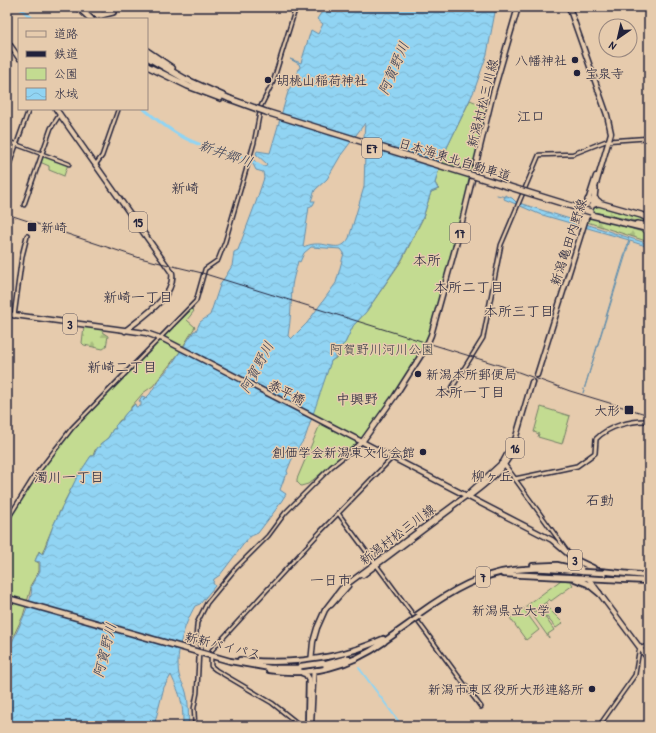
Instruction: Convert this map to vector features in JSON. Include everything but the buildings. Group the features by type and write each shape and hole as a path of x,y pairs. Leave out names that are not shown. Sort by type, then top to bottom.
{"highway":[{"path":"77,7 85,18"},
{"path":"77,7 90,18"},
{"path":"82,7 98,18"},
{"path":"86,7 98,18"},
{"path":"94,7 101,15 113,12"},
{"path":"148,52 184,77 222,98"},
{"name":"日本海東北自動車道","path":"148,58 222,98"},
{"name":"日本海東北自動車道","path":"148,61 185,82 222,98 339,138 587,218 632,223 649,227"},
{"path":"148,66 188,86 222,98"},
{"path":"595,189 594,198 599,203"},
{"path":"590,200 641,215 649,219"},
{"path":"587,218 592,205 599,203 649,215"},
{"name":"日本海東北自動車道","path":"587,218 602,218 649,227"},
{"path":"602,218 649,233"},
{"path":"574,559 603,573"},
{"path":"491,575 510,569 547,565 616,580"},
{"name":"新新バイパス","path":"193,648 230,661 270,668 301,667 323,664 356,653 384,640 454,590 491,575 525,568 584,573"},
{"name":"新新バイパス","path":"418,616 464,587 502,574 526,571 558,571"},
{"path":"571,578 584,573"},
{"name":"7","path":"584,573 603,573 649,578"},
{"path":"502,574 541,575 571,578 584,582 599,593"},
{"path":"595,587 598,580 649,578"},
{"name":"新新バイパス","path":"7,596 238,660 270,666 301,667"},
{"path":"238,660 278,662 312,660 345,654 384,640"},
{"path":"295,673 312,672 330,668 367,653 384,640"},
{"path":"230,661 265,670 304,673 309,679 309,726"}],"main road":[{"name":"新潟村松三川線","path":"360,441 395,396 426,349 458,238 493,93 518,7"},
{"name":"新潟亀田内野線","path":"536,375 580,233 587,218 590,200 611,133 607,115 569,7"},
{"path":"7,41 18,57"},
{"name":"15","path":"57,110 172,273 173,279 168,294 125,331"},
{"name":"新潟亀田内野線","path":"590,200 595,189 608,141"},
{"path":"14,316 21,262 28,236"},
{"name":"3","path":"7,314 146,333 162,339"},
{"name":"泰平橋","path":"162,339 360,441"},
{"name":"16","path":"467,496 504,464 515,440 533,382"},
{"path":"504,464 515,479 577,466 593,456 595,453 596,440 603,433 626,424 649,421"},
{"name":"3","path":"360,441 552,540 574,559 649,660"},
{"name":"新潟村松三川線","path":"309,726 312,692 313,642 317,628 333,598 342,588 467,496"},
{"path":"312,692 316,674 330,668"},
{"name":"新潟村松三川線","path":"309,726 312,672"}],"street":[{"path":"7,520 34,477 59,443 90,409 162,339 194,305 205,269 218,260 254,142 261,106 273,82 296,7"},
{"path":"7,171 29,110"},
{"path":"96,164 102,156 118,110"},
{"path":"24,205 53,123 60,114"},
{"path":"450,391 483,338 501,245 539,155 573,154 608,141 649,138"},
{"path":"7,141 69,164"},
{"path":"201,648 196,636 197,623 207,603 236,568 268,536 285,513 331,467 360,441"},
{"path":"212,650 338,513 392,458"},
{"path":"515,479 569,554"},
{"path":"338,513 482,706"},
{"path":"599,726 635,675 638,653 641,648 649,645"},
{"path":"195,726 194,708 197,692 199,654"},
{"path":"211,657 211,666 216,670 272,703 301,726"}],"green space":[{"name":"阿賀野川河川公園","path":"470,100 489,108 472,182 425,349 384,411 359,442 308,484 301,486 297,482 297,479 321,422 311,417 331,361 336,358 338,350 345,343 353,326 366,312 402,260 423,218 431,192 439,189 435,183 442,158"},
{"path":"42,155 68,164 64,176 49,170 49,166 40,162"},
{"path":"594,204 624,214 638,215 649,221 649,224 590,211"},
{"path":"589,216 649,234 649,242 587,222"},
{"path":"192,309 194,311 187,320 195,327 179,353 153,386 143,393 131,407 131,410 128,411 123,419 119,421 108,438 100,444 101,447 95,450 93,456 91,456 70,491 52,528 42,554 39,551 35,561 39,563 39,571 30,586 31,588 23,616 7,649 7,522 23,493 65,437 116,383"},
{"path":"84,326 103,329 102,332 108,336 106,347 103,349 84,345 82,343"},
{"path":"541,407 570,416 562,444 538,437 539,434 534,432"},
{"path":"561,580 570,581 573,585 551,601 548,598 549,600 531,613 526,606"},
{"path":"547,603 549,609 563,623 556,628 546,616 545,617 554,630 548,634 549,638 532,614 540,608 545,614 546,613 542,607"},
{"path":"523,608 539,630 526,640 510,618"}],"water":[{"name":"阿賀野川","path":"325,7 496,7 487,54 474,91 442,158 435,183 438,189 431,192 423,217 402,259 366,312 353,326 345,343 337,350 335,358 331,361 305,438 294,454 287,471 288,474 285,476 280,490 286,494 258,533 249,537 220,575 214,579 213,583 215,586 200,604 195,606 187,622 181,639 178,666 180,677 187,696 189,726 183,726 181,699 171,675 164,687 154,726 7,726 7,657 10,646 27,608 32,591 31,586 40,571 40,562 35,561 39,552 43,554 53,526 77,477 91,456 93,456 98,447 101,447 100,444 108,438 113,429 116,429 115,426 123,420 123,417 135,404 136,407 141,406 141,402 139,401 142,396 145,397 143,401 170,367 194,331 196,331 200,322 210,315 220,285 232,266 234,252 238,250 264,178 263,172 256,170 253,164 254,160 258,165 265,167 267,164 256,154 257,151 270,153 288,92 300,67 299,64 290,59 301,63 311,30 318,34 323,24 317,19","holes":["365,123 364,137 367,150 365,155 364,187 349,238 346,243 338,246 315,244 303,247 309,207 313,205 315,201 311,201 315,190 327,179 341,155","311,247 341,249 344,253 336,283 307,323 291,339 288,336 293,280 298,261 300,262 304,253"]},
{"path":"505,195 512,198 516,202 649,244 649,247 630,241 583,393 629,240 539,214 504,199"}],"waterway":[{"name":"新井郷川","path":"19,7 32,18"},
{"name":"新井郷川","path":"145,110 182,137 204,146 248,159 263,168"},
{"path":"497,195 506,197"},
{"path":"359,668 402,726"}],"tunnel":[{"path":"535,383 537,375"}],"railway":[{"path":"7,214 140,258 202,273 502,366 570,391 649,415"}],"place":[{"name":"八幡神社","path":"575,60"},
{"name":"宝泉寺","path":"577,73"},
{"name":"胡桃山稲荷神社","path":"268,80"},
{"name":"新崎","path":"32,227"},
{"name":"新潟本所郵便局","path":"418,374"},
{"name":"大形","path":"629,410"},
{"name":"創価学会新潟東文化会館","path":"423,452"},
{"name":"新潟県立大学","path":"558,610"},
{"name":"新潟市東区役所大形連絡所","path":"592,689"}],"district":[{"name":"江口","path":"531,115"},
{"name":"新崎","path":"185,187"},
{"name":"本所","path":"427,259"},
{"name":"本所二丁目","path":"469,286"},
{"name":"新崎一丁目","path":"138,296"},
{"name":"本所三丁目","path":"519,310"},
{"name":"新崎二丁目","path":"122,366"},
{"name":"本所一丁目","path":"470,391"},
{"name":"中興野","path":"357,398"},
{"name":"柳ヶ丘","path":"492,475"},
{"name":"濁川一丁目","path":"69,476"},
{"name":"石動","path":"600,499"},
{"name":"一日市","path":"331,579"}]}
